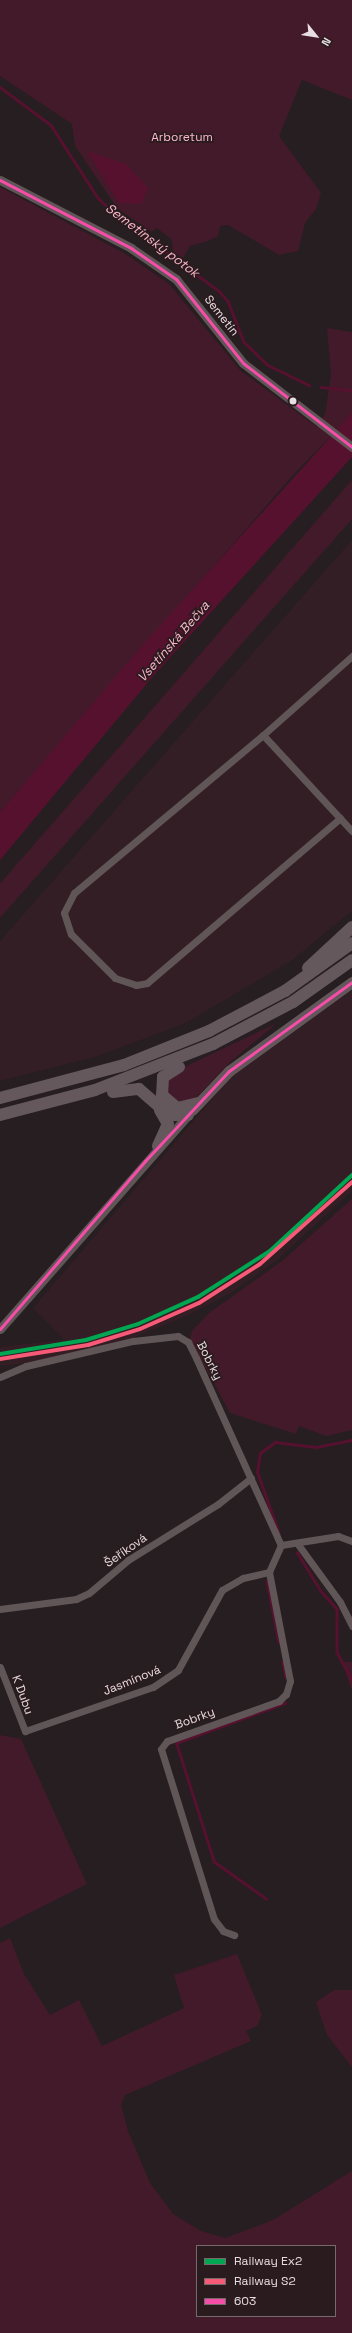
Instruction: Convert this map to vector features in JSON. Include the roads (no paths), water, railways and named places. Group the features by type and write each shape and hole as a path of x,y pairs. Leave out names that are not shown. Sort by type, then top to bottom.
{"highway":[{"path":"209,1031 309,967 352,927"},
{"path":"0,1098 124,1065 209,1031 285,991 352,943"},
{"path":"0,1115 136,1076 249,1026 293,1002 352,960"},
{"path":"179,1117 161,1092 166,1074 213,1052 249,1026"},
{"path":"0,1115 55,1108 129,1088 143,1091 169,1115 179,1117 198,1103"},
{"path":"158,1105 168,1124 158,1146"}],"main road":[{"path":"198,1103 250,1054 352,982"}],"street":[{"name":"Semetín","path":"0,180 132,248 176,279 242,363 352,447"},
{"path":"340,818 146,983 136,984 115,978 71,934 64,913 74,893 262,735 352,656"},
{"path":"262,735 352,831"},
{"path":"0,1329 158,1146 179,1117"},
{"name":"Bobrky","path":"0,1377 26,1366 133,1342 178,1336 188,1342 196,1358 281,1545"},
{"name":"Šeříková","path":"0,1609 76,1599 89,1593 128,1560 218,1504 251,1478"},
{"path":"269,1572 281,1545 338,1536 352,1541"},
{"path":"298,1542 340,1602 352,1626"},
{"name":"Bobrky","path":"234,1935 223,1930 214,1919 161,1749 167,1741 279,1701 286,1694 290,1681 269,1572"},
{"name":"Jasmínová","path":"25,1731 162,1684 187,1657 205,1614 222,1590 243,1578 269,1572"},
{"name":"K Dubu","path":"0,1667 25,1731"}],"water":[{"path":"87,151 126,164 148,188 141,204 119,203"},
{"name":"Vsetínská Bečva","path":"352,413 352,457 154,675 0,860 0,812 148,639"}],"waterway":[{"name":"Semetínský potok","path":"0,87 51,125 98,198 117,216 219,291 228,301 244,342 268,365 309,385"},
{"name":"Semetínský potok","path":"321,387 352,390"},
{"path":"279,1534 257,1472 260,1453 275,1442 316,1447 352,1440"},
{"path":"297,1552 321,1591 337,1609 337,1652 352,1680"},
{"path":"267,1581 279,1642"},
{"path":"283,1662 286,1677"},
{"path":"266,1899 214,1862 176,1743 285,1703"}],"rail line":[{"name":"Ex2","path":"0,1354 86,1340 138,1324 198,1297 270,1251 352,1175"},
{"name":"S2","path":"0,1359 88,1345 140,1329 199,1303 260,1264 352,1182"}],"park label":[{"name":"Arboretum","path":"182,138"}]}
